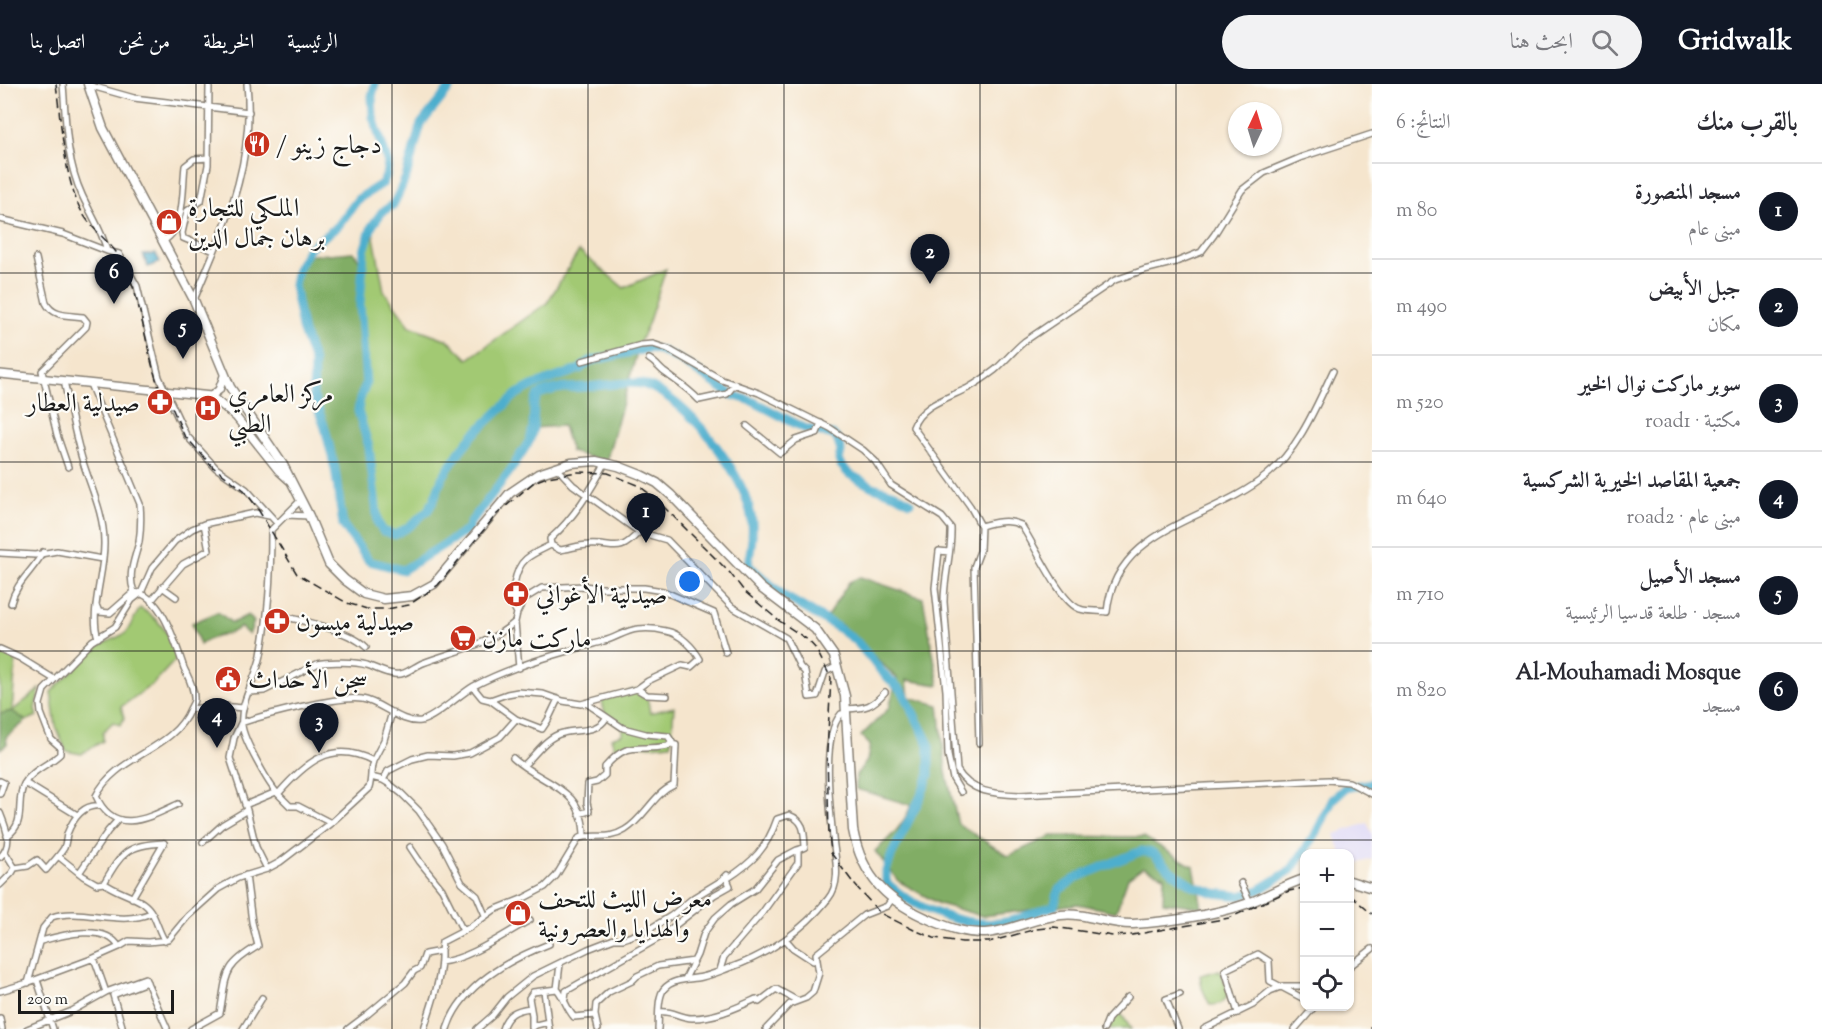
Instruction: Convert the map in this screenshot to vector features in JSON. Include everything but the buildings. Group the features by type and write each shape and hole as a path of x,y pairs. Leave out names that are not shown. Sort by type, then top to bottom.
{"main road":[{"path":"88,84 103,128 194,300 224,376 283,465 309,516 329,564 364,594 384,599 412,596 434,584 510,493 538,474 556,467 583,462 606,462 657,483 761,588 815,629 834,656 843,685 853,830 858,852 866,870 892,899 907,909 967,932 985,933 1063,914 1131,924 1195,915 1249,900 1300,881"},
{"path":"0,374 211,396 248,430 279,471 292,482"},
{"path":"211,396 219,390 224,376"},
{"path":"229,411 236,396"},
{"path":"1354,882 1372,888"},
{"path":"1354,883 1372,894"}],"street":[{"path":"63,84 68,148 81,194 103,235 107,251"},
{"path":"88,84 134,98 249,112"},
{"path":"210,84 208,158 201,201 187,211 182,233 183,238 214,251"},
{"path":"194,300 236,197 246,154 249,112 247,84"},
{"path":"979,743 974,567 980,551 981,526 970,506 913,427 915,420 924,411 970,387 995,369 1025,341 1116,280 1201,252 1242,190 1264,173 1302,157 1372,134"},
{"path":"163,241 174,234 178,222 185,166 194,159 208,158"},
{"path":"0,219 63,234 119,254 137,285 159,377 186,435 216,468 246,489 276,524"},
{"path":"36,258 46,303 50,309 56,313 83,317 87,322 86,327 45,366 42,374 57,435 68,467"},
{"path":"582,361 641,345 653,344 668,349 733,386 759,393 862,450 875,461 891,485 942,517 951,528 935,588 946,691 948,756 953,779 961,792"},
{"path":"649,359 686,387 699,400 727,394 733,386"},
{"path":"981,526 1003,521 1022,525 1045,566 1070,602 1079,609 1107,612 1111,588 1121,567 1138,550 1183,521 1249,488 1277,466 1297,440 1333,371"},
{"path":"64,381 82,459 101,518 105,544 94,616 98,638"},
{"path":"90,384 140,504 138,542 132,562 130,584 134,592"},
{"path":"747,426 780,453 795,440 819,427"},
{"path":"606,462 588,495 550,540 552,545 560,550 586,545 621,548 628,545 639,532"},
{"path":"556,467 573,485 639,532 667,540 732,607 786,638 805,672 808,697 817,696 825,672 838,666"},
{"path":"267,869 256,847 230,758 231,748 241,723 243,708 259,668 267,613 271,530 301,500"},
{"path":"0,857 5,852 8,838 16,828 20,816 19,801 25,783 37,770 60,754 60,747 51,739 41,713 40,704 44,690 72,660 115,627 132,600 141,593 152,568 175,541 204,524 255,513 270,516"},
{"path":"287,515 309,516"},
{"path":"151,601 183,564 209,550 204,524"},
{"path":"517,613 512,606 518,570 525,560 552,545"},
{"path":"0,553 35,555 57,551 102,559"},
{"path":"945,551 944,602 957,770 972,786 988,792 1020,795 1328,780 1349,782 1372,794"},
{"path":"11,603 19,584 43,552"},
{"path":"519,668 515,622 517,613 524,598 542,588 584,586 663,591 714,613 726,653"},
{"path":"162,587 176,597"},
{"path":"96,605 99,612 110,613 134,592 141,593 151,601 175,638 194,701 185,720 170,736 124,765 102,784 96,796 100,806 117,821 141,821 178,804"},
{"path":"267,613 342,633 366,646"},
{"path":"250,692 264,691 317,664 366,664 383,672 403,674 422,663 481,643 503,632 515,622"},
{"path":"241,723 341,699 356,698 373,701 413,721 426,719 473,687 519,668 639,629 676,634 693,648 700,659 692,667 682,665 655,677 636,689 585,703 568,702 543,694 518,692 490,700"},
{"path":"0,649 20,658 54,679"},
{"path":"473,687 482,698 490,700 516,719 542,729 558,699"},
{"path":"636,689 646,695 667,696"},
{"path":"658,1029 661,994 670,984 734,966 786,939 818,910 834,891 836,880 828,747 833,726 841,714 875,703 885,692"},
{"path":"585,703 623,728 646,734 668,736 671,740 670,744"},
{"path":"190,708 221,706 243,708"},
{"path":"0,992 119,948 129,941 165,941 196,908 218,889 246,875 267,869 290,855 331,823 369,788 370,771 384,740 392,712"},
{"path":"523,766 553,737 563,732 594,728 606,718"},
{"path":"383,780 388,771 417,757 428,754 453,756 471,753 500,737 516,719"},
{"path":"241,723 244,734 277,793 290,806 298,806 331,823"},
{"path":"424,1029 437,990 442,942 463,931 485,915 524,898 550,883 576,841 584,837 605,837 626,829 661,793 674,785 676,745 635,747 619,753 605,767 605,775 597,782 588,784 589,811 579,814"},
{"path":"204,842 222,825 246,808 277,793 306,766 322,755 348,753 374,761"},
{"path":"513,758 568,794 575,803 584,837"},
{"path":"371,777 383,780 401,793 419,811 442,844 462,883 477,896 485,915"},
{"path":"0,781 4,783 0,794"},
{"path":"25,783 77,815"},
{"path":"0,885 15,868 28,866 38,860 46,870 65,845 67,835 77,815 92,805 100,806"},
{"path":"0,813 8,838"},
{"path":"685,979 704,933 715,918 731,904 755,889 778,860 805,847 804,827 797,818 789,815 781,816 777,819 775,829 759,855 727,879"},
{"path":"79,873 117,821"},
{"path":"0,840 8,838"},
{"path":"104,883 117,861 130,850 164,843 132,898"},
{"path":"410,847 442,889 463,931"},
{"path":"720,970 724,957 779,891 800,860 798,850"},
{"path":"5,852 15,868"},
{"path":"58,856 97,884 104,883 113,890 143,903 151,913 158,926 158,932 165,941"},
{"path":"191,1029 220,1013 225,982 231,965 258,946 252,922 246,875"},
{"path":"477,1029 492,1016 507,997 533,976 553,965 560,964 569,957 614,939 623,939 648,930 727,875 730,886 714,895 659,938 566,991 565,999"},
{"path":"1241,884 1249,900"},
{"path":"766,1029 796,1000 807,998 813,992 819,973 816,954 864,915 887,906 892,899"},
{"path":"28,983 43,928 52,917 73,914 117,918 141,917 151,913"},
{"path":"441,962 454,961 468,955 530,920"},
{"path":"41,941 79,933 93,933 111,938 119,948"},
{"path":"786,939 793,948 813,961 817,959"},
{"path":"447,1029 452,1016 480,981 513,961 549,944"},
{"path":"1354,963 1372,949"},
{"path":"348,1029 405,983 414,971 420,968 425,954 441,951"},
{"path":"1238,1013 1225,970 1258,954 1269,961 1270,981 1300,997"},
{"path":"93,958 106,992"},
{"path":"597,1029 596,1004 609,992 658,966 694,961"},
{"path":"556,989 560,964"},
{"path":"27,1029 87,1003 106,992 145,978 167,1028"},
{"path":"37,980 54,1029"},
{"path":"122,1026 113,995 147,982"},
{"path":"1204,1029 1253,1005 1270,991 1279,987 1300,986"},
{"path":"556,989 565,999 574,1017 595,1016"},
{"path":"532,1029 529,998 531,993 556,989"},
{"path":"660,1012 668,1011 691,1018 708,1016 727,1012 756,999 759,1002 777,989 796,1000"},
{"path":"544,991 549,1029"},
{"path":"1178,1029 1172,1020 1166,999 1180,994"},
{"path":"243,1029 262,998"},
{"path":"1104,1029 1108,1019 1128,998"},
{"path":"501,1029 506,1018 514,1011 530,1008"},
{"path":"1295,1029 1311,1011"},
{"path":"0,1018 2,1029"},
{"path":"532,1029 536,1025 548,1022"}],"shaded area":[{"path":"1367,823 1372,833 1372,859 1354,864 1354,849 1340,849 1335,834"}],"green space":[{"path":"372,226 384,291 410,326 448,340 468,359 547,303 579,251 624,288 666,269 648,324 635,352 590,361 580,369 525,389 503,406 465,444 439,484 428,510 404,530 393,535 383,531 378,523 369,447 358,405 365,388 362,326 363,260"},
{"path":"353,252 363,264 362,356 366,384 359,405 373,477 378,523 387,533 398,533 428,510 447,470 481,427 525,389 580,369 596,357 638,349 606,462 571,452 563,426 533,428 530,440 469,529 403,570 369,561 343,525 334,464 325,428 313,395 314,363 294,297 295,276 303,256"},
{"path":"860,577 923,598 939,685 907,680 909,697 939,705 946,772 958,824 1008,856 1051,836 1144,837 1194,867 1202,907 1163,902 1164,876 1143,867 1128,878 1116,912 1078,904 982,916 939,904 898,881 875,851 905,819 911,805 856,789 856,775 867,761 870,745 861,736 889,708 897,678 841,625 826,618 849,582"},
{"path":"140,608 164,629 178,657 154,683 121,707 124,718 121,725 113,722 103,732 103,741 81,754 66,751 56,727 51,692 97,647 126,633"},
{"path":"218,612 232,623 248,615 254,622 249,635 240,627 200,645 192,623"},
{"path":"0,652 16,659 12,711 0,714"},
{"path":"40,689 35,709 37,716 26,721 12,711"},
{"path":"637,689 647,695 650,713 674,707 671,744 650,746 634,743 615,748 611,738 623,734 623,728 606,718 601,698"},
{"path":"12,711 26,721 6,737 7,744 0,749 0,714"},
{"path":"1220,970 1229,992 1222,1002 1210,1005 1202,988 1200,975"},
{"path":"1120,1012 1131,1029 1111,1029 1108,1025 1113,1016"}],"water":[{"path":"156,254 160,262 148,267 143,255"}],"waterway":[{"path":"375,84 372,96 373,117 388,163 386,176 383,183 358,199 338,226 309,248 297,269 294,285 302,328 314,362 313,395 325,428 335,469 343,525 369,561 403,570 469,529 470,523 510,471 530,440 534,404 538,395 561,388 624,383 645,385 661,392 694,420 710,438 736,476 745,494 752,524 748,565 784,596 837,627 857,642 882,672 903,692 929,744 929,775 892,854 886,871 886,882 913,902 963,921 998,923 1014,920 1054,906 1059,890 1078,877 1141,851 1153,853 1171,871 1194,886 1215,893 1240,896 1259,890 1291,870 1314,837 1333,799 1345,788 1372,783"},
{"path":"453,84 421,124 406,177 398,195 393,205 382,212 372,226 364,251 360,304 366,384 358,411 369,447 378,523 383,531 395,535 410,526 428,510 442,478 460,451 474,434 517,394 532,386 580,369 590,361 650,348 662,351 683,362 732,395 752,401 804,428 833,435 841,451 839,460 841,465 849,474 873,487 910,502"}],"railway":[{"path":"56,84 64,151 71,185 83,214 124,264 135,294 159,388 167,396 184,435 213,467 244,490 297,574 347,603 367,609 387,609 409,605 438,585 497,514 534,482 547,477 578,472 608,473 638,485 656,499 730,573 744,591 778,620 808,640 816,649 831,678 827,752 831,853 880,913 934,938 962,942 989,942 1036,929 1054,927 1113,936 1132,935 1229,918 1289,891 1300,889"},
{"path":"1354,898 1372,914"},
{"path":"1371,1029 1372,1025"}],"place":[{"name":"/ دجاج زينو","path":"257,144"},
{"name":"الملكي للتجارة برهان جمال الدين","path":"169,222"},
{"name":"جبل الأبيض","path":"930,284"},
{"name":"Al-Mouhamadi Mosque","path":"114,304"},
{"name":"مسجد الأصيل","path":"183,359"},
{"name":"صيدلية العطار","path":"160,402"},
{"name":"مركز العامري الطبي","path":"208,408"},
{"name":"مسجد المنصورة","path":"646,543"},
{"name":"صيدلية الأغواني","path":"516,594"},
{"name":"صيدلية ميسون","path":"277,621"},
{"name":"ماركت مازن","path":"463,638"},
{"name":"سجن الأحداث","path":"228,679"},
{"name":"جمعية المقاصد الخيرية الشركسية","path":"217,748"},
{"name":"سوبر ماركت نوال الخير","path":"319,753"},
{"name":"معرض الليث للتحف والهدايا والعصرونية","path":"518,913"}]}
